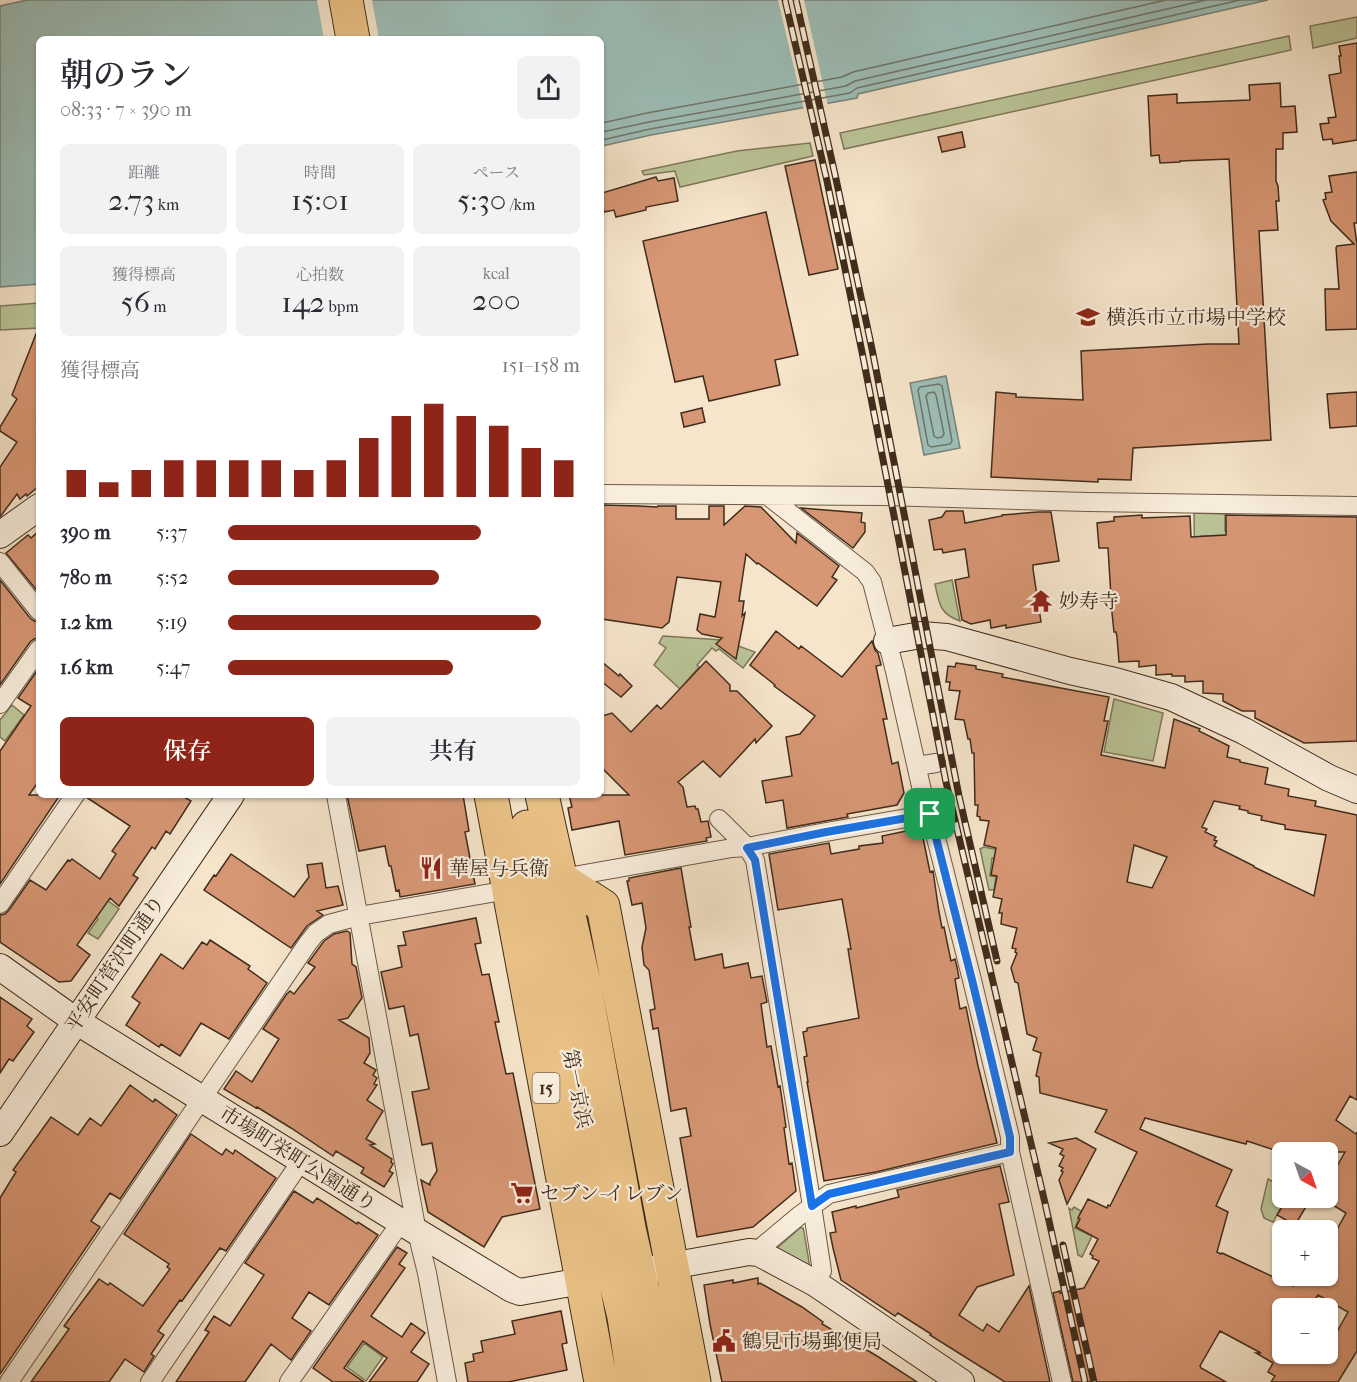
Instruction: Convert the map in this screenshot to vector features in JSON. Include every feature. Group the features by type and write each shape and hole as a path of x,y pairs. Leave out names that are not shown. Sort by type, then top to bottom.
{"highway":[{"path":"346,0 352,36"},
{"name":"第一京浜","path":"492,798 508,890 624,1317 634,1382"},
{"name":"第一京浜","path":"521,798 612,1276 663,1382"},
{"name":"第一京浜","path":"543,798 585,982 629,1228 612,1276 601,1382"},
{"path":"561,879 603,906 694,1382"}],"street":[{"path":"604,494 883,496 1357,506"},
{"path":"768,496 866,572 872,582 923,795 930,814 1010,1137 1010,1152 1062,1382"},
{"path":"0,535 36,509"},
{"path":"0,562 36,607"},
{"path":"887,641 921,635 947,637 1171,697 1244,731 1329,778 1357,790"},
{"path":"0,704 36,653"},
{"path":"917,766 936,763"},
{"path":"0,904 73,798"},
{"name":"平安町菅沢町通り","path":"0,1133 229,798"},
{"path":"337,798 409,1227 427,1273 447,1382"},
{"path":"561,879 930,814"},
{"path":"719,819 747,848 755,860 822,1271 815,1283"},
{"path":"9,1382 316,933 329,924 358,916 508,890"},
{"name":"市場町栄町公園通り","path":"0,967 76,1021 496,1281 520,1292 749,1252 759,1253"},
{"path":"961,1382 815,1283 759,1253 764,1245 829,1194 1010,1152"},
{"path":"150,1382 302,1160"},
{"path":"289,1382 409,1227"}],"green space":[{"path":"1357,17 1357,38 1313,48 1310,26"},
{"path":"1289,36 1291,50 844,149 840,133"},
{"path":"810,143 813,156 680,187 675,171 644,175 642,171 737,151"},
{"path":"36,303 36,328 0,330 0,306"},
{"path":"1194,513 1225,514 1225,531 1233,531 1233,535 1201,536 1195,585"},
{"path":"952,580 960,621 944,611 935,584"},
{"path":"663,636 722,640 755,652 743,668 719,649 716,651 712,648 680,689 654,665 666,648 659,643"},
{"path":"1114,699 1163,713 1153,761 1104,752"},
{"path":"12,705 24,715 5,741 0,737 0,720"},
{"path":"984,847 1004,851 1004,859 992,858 990,876 996,877 994,890 989,890 980,849"},
{"path":"107,900 119,909 98,939 88,933 98,919 91,915"},
{"path":"1268,1179 1272,1181 1272,1208 1281,1208 1272,1222 1264,1218 1261,1209"},
{"path":"1074,1207 1081,1211 1075,1228 1092,1236 1082,1257 1078,1255 1069,1208 1072,1210"},
{"path":"800,1228 803,1228 810,1268 776,1249"},
{"path":"364,1343 383,1357 366,1381 347,1367"}],"water":[{"path":"27,0 1268,0 858,94 857,98 604,146 604,36 36,36 36,284 0,287 0,6"},
{"path":"946,376 960,448 924,455 910,383"}],"pier":[{"path":"317,0 372,0 378,36 323,36"},
{"path":"778,0 804,0 828,106 804,110"}],"building":[{"path":"1357,43 1357,140 1333,144 1332,139 1323,140 1320,124 1329,123 1328,118 1336,117 1329,75 1341,73 1339,46"},
{"path":"1280,83 1281,107 1295,106 1297,132 1283,133 1283,149 1276,149 1278,230 1259,231 1271,440 1133,448 1131,480 1098,479 1098,482 991,477 996,392 1016,394 1016,397 1083,400 1081,351 1239,344 1229,159 1160,163 1159,155 1151,156 1148,96 1177,94 1177,103 1250,100 1249,85"},
{"path":"962,132 965,147 942,152 938,137"},
{"path":"815,160 838,269 809,275 785,166"},
{"path":"1357,172 1357,223 1354,223 1357,244 1357,329 1326,330 1325,289 1339,289 1336,248 1354,244 1331,221 1323,200 1326,199 1325,193 1332,192 1329,176"},
{"path":"656,177 658,181 674,178 678,201 646,207 646,210 616,217 614,210 604,212 604,192"},
{"path":"766,212 798,355 775,360 780,385 709,401 703,376 675,382 643,241"},
{"path":"36,334 36,488 20,499 17,494 0,517 0,467 17,442 0,431 0,427 17,399 12,395"},
{"path":"1357,392 1357,426 1330,428 1327,394"},
{"path":"702,408 705,422 684,427 681,413"},
{"path":"604,505 676,506 676,519 709,519 709,506 724,506 724,525 745,506 761,507 796,543 797,533 839,566 832,577 837,580 817,606 746,554 739,601 744,601 742,616 745,613 736,659 716,644 722,638 702,634 697,630 700,614 715,617 721,582 677,577 669,622 662,628 604,619"},
{"path":"801,508 862,513 861,522 865,523 865,532 853,548"},
{"path":"946,511 963,511 965,523 1002,515 1051,512 1059,561 1033,565 1041,622 991,628 990,620 971,624 962,620 955,580 969,577 965,549 943,553 942,549 934,550 929,520 942,517"},
{"path":"1142,515 1142,518 1190,516 1191,537 1226,535 1226,515 1357,517 1357,741 1304,743 1255,718 1255,711 1242,711 1223,701 1223,694 1203,693 1203,681 1185,682 1185,676 1156,675 1156,665 1139,667 1139,661 1119,662 1112,613 1108,548 1099,548 1097,523 1114,521 1114,517"},
{"path":"36,534 36,589 6,553 28,535 31,538"},
{"path":"0,580 30,618 36,621 36,639 30,642 0,685"},
{"path":"776,631 799,649 801,646 842,677 872,641 881,665 876,666 887,719 883,719 892,764 898,762 904,793 897,805 787,828 783,800 766,803 762,781 792,776 786,737 800,734 815,716 750,665"},
{"path":"706,661 730,685 730,691 737,691 772,726 756,743 755,739 720,777 703,761 678,782 683,787 687,807 695,806 701,822 708,821 711,837 706,838 707,841 625,855 619,821 572,830 568,808 572,807 570,798 629,795 604,770 604,715 612,713 631,732 657,705 661,709"},
{"path":"956,663 976,666 976,669 1003,674 1002,677 1109,697 1104,721 1108,721 1101,755 1165,768 1174,719 1200,729 1199,731 1229,746 1227,757 1268,768 1265,784 1289,789 1288,796 1316,801 1315,806 1357,815 1357,1100 1350,1096 1336,1120 1356,1134 1357,1132 1357,1351 1338,1382 1271,1382 1275,1376 1268,1372 1272,1364 1338,1364 1338,1330 1348,1312 1338,1306 1338,1298 1323,1298 1318,1295 1316,1298 1272,1298 1272,1362 1256,1353 1261,1353 1220,1331 1200,1366 1226,1382 1073,1382 1053,1293 1084,1288 1099,1261 1092,1258 1090,1254 1098,1239 1076,1227 1080,1219 1078,1218 1088,1199 1107,1208 1108,1205 1110,1206 1137,1152 1095,1132 1107,1110 1040,1093 1039,1077 1036,1076 1041,1053 1033,1050 1037,1038 1027,1034 1018,983 1015,982 1011,968 1017,953 1016,949 1012,948 1017,928 1001,924 1002,913 999,913 1002,899 993,897 997,876 991,875 996,848 984,845 989,821 980,820 977,816 974,753 972,753 964,720 955,719 960,691 949,690 950,682 946,682 948,666 955,667","holes":["1214,801 1240,806 1239,809 1262,816 1261,820 1285,825 1285,829 1326,835 1314,896 1214,846 1217,841 1214,840 1216,837 1205,832 1207,829 1202,827","1134,845 1167,857 1152,888 1127,882"]},
{"path":"604,664 619,676 620,674 632,686 621,697 604,684"},
{"path":"36,672 36,785 29,795 36,795 36,798 58,798 0,884 0,751 31,706 18,698"},
{"path":"88,798 186,798 191,801 170,834 166,831 155,849 152,847 133,875 138,878 119,906 110,898 77,945 90,955 71,981 59,982 0,942 0,915 9,910 30,880 46,890 68,860 72,859 100,879 116,854 112,851 130,826"},
{"path":"348,798 464,798 469,831 465,832 475,884 400,897 399,890 396,891 385,846 359,851"},
{"path":"921,828 930,872 933,871 942,928 944,927 951,961 955,959 957,967 959,978 955,979 960,1009 966,1007 997,1143 876,1172 824,1181 807,1082 804,1057 807,1056 803,1032 807,1031 807,1028 859,1018 848,949 851,949 842,899 778,910 769,854 829,843 831,854 859,849 859,846 883,843 882,836"},
{"path":"231,854 294,897 309,877 307,865 322,863 326,888 338,886 343,905 317,911 323,915 307,926 291,948 204,890"},
{"path":"681,868 695,960 722,954 724,968 748,963 751,978 762,976 767,1002 761,1004 767,1047 771,1046 778,1087 780,1086 789,1164 792,1163 796,1191 753,1227 697,1237 680,1138 691,1136 686,1108 671,1111 658,1028 653,1029 650,1010 655,1009 649,970 644,965 642,947 646,928 642,903 632,905 627,881 629,878"},
{"path":"476,918 481,943 475,944 482,975 489,974 499,1022 495,1022 506,1074 513,1073 540,1209 502,1217 484,1247 428,1212 421,1180 430,1185 437,1171 432,1143 422,1145 412,1092 429,1089 418,1034 410,1036 404,1006 389,1009 381,972 402,967 398,946 406,945 403,932"},
{"path":"347,931 350,933 352,964 356,967 362,998 348,1018 339,1020 369,1038 370,1053 364,1063 376,1070 373,1075 377,1078 374,1084 377,1085 367,1100 383,1111 366,1139 375,1144 370,1145 392,1159 393,1164 389,1171 393,1173 384,1187 361,1173 364,1168 336,1151 333,1156 257,1107 224,1089 236,1071 252,1082 279,1039 263,1029 286,995 290,991 294,994 315,967 308,963 324,941 334,934"},
{"path":"210,940 250,966 248,969 267,983 229,1039 201,1023 180,1056 161,1044 159,1047 126,1025 140,1003 132,997 161,954 183,969 202,942 207,945"},
{"path":"0,997 32,1019 27,1026 34,1032 13,1061 9,1059 0,1073"},
{"path":"130,1085 153,1102 155,1099 177,1115 120,1199 110,1193 91,1221 100,1227 0,1374 0,1198 16,1172 13,1170 51,1117 78,1135 90,1118 101,1126"},
{"path":"191,1134 222,1155 226,1149 233,1154 235,1150 276,1178 226,1251 220,1248 158,1331 164,1335 151,1354 154,1356 144,1372 125,1359 109,1382 31,1382 69,1329 64,1326 99,1279 108,1285 110,1283 143,1306 170,1269 167,1267 169,1264 124,1234"},
{"path":"1076,1138 1096,1149 1067,1204 1059,1180 1063,1172 1061,1171 1063,1168 1059,1166 1064,1156 1060,1154 1063,1149 1049,1143"},
{"path":"1000,1166 1009,1202 999,1204 1014,1275 977,1287 959,1315 983,1331 987,1324 999,1332 1029,1286 1050,1382 1005,1382 898,1313 895,1316 841,1280 833,1248 830,1233 836,1232 832,1212 899,1197 897,1190"},
{"path":"294,1191 313,1203 317,1198 378,1235 329,1305 309,1292 292,1318 311,1331 291,1360 271,1344 245,1382 176,1382 209,1332 205,1330 214,1316 230,1326 264,1275 245,1263"},
{"path":"1281,1208 1305,1208 1298,1220 1286,1220 1277,1215"},
{"path":"397,1247 407,1253 399,1264 405,1268 371,1316 402,1337 411,1323 425,1333 411,1352 429,1364 417,1382 369,1382 387,1358 363,1341 344,1368 364,1382 333,1382 313,1368"},
{"path":"758,1278 758,1284 760,1283 802,1307 823,1322 822,1324 917,1382 722,1382 704,1285"},
{"path":"561,1311 567,1343 562,1344 567,1370 508,1382 468,1382 465,1363 474,1361 473,1354 483,1352 481,1341 515,1334 512,1321"}],"railway":[{"path":"785,0 827,181 946,782 1085,1382"},
{"path":"796,0 872,349 959,796 997,961"},
{"path":"1063,1245 1094,1382"}],"place":[{"name":"横浜市立市場中学校","path":"1088,317"},
{"name":"妙寿寺","path":"1041,601"},
{"name":"華屋与兵衛","path":"431,868"},
{"name":"セブン-イレブン","path":"522,1193"},
{"name":"鶴見市場郵便局","path":"724,1341"}],"route":[{"path":"930,814 1010,1137 1010,1152 829,1194 812,1206 755,860 747,848 930,814"}]}
